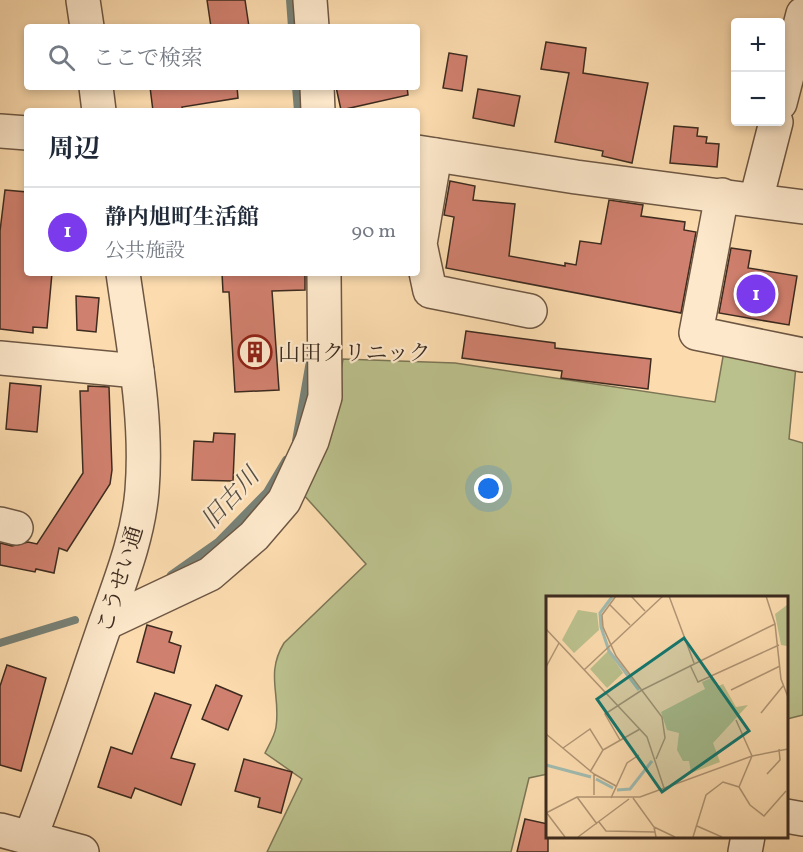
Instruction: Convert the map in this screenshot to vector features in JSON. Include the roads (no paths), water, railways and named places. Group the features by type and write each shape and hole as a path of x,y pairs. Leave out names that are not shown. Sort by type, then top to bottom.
{"street":[{"path":"83,0 87,24"},
{"path":"310,0 312,24"},
{"path":"785,84 803,14"},
{"path":"96,90 99,108"},
{"path":"317,90 318,108"},
{"path":"756,200 775,126"},
{"path":"0,131 24,134"},
{"path":"530,311 429,291 420,244 426,153 576,177 803,207"},
{"path":"722,195 696,333 803,355"},
{"name":"こうせい通","path":"15,834 80,704 129,558 142,492 144,454 137,371 123,276"},
{"path":"106,623 210,574 254,536 284,501 312,441 325,397 324,276"},
{"path":"0,358 137,371"},
{"path":"788,816 803,819"},
{"path":"15,834 82,852"},
{"path":"745,852 748,837"}],"waterway":[{"name":"旧古川","path":"290,0 292,24"},
{"name":"旧古川","path":"296,90 298,108"},
{"name":"旧古川","path":"296,441 310,361"},
{"name":"旧古川","path":"171,575 218,542 267,492 286,460"},
{"name":"旧古川","path":"0,643 75,620"}],"place":[{"name":"静内旭町生活館","path":"756,294"},
{"name":"山田クリニック","path":"255,352"}]}
